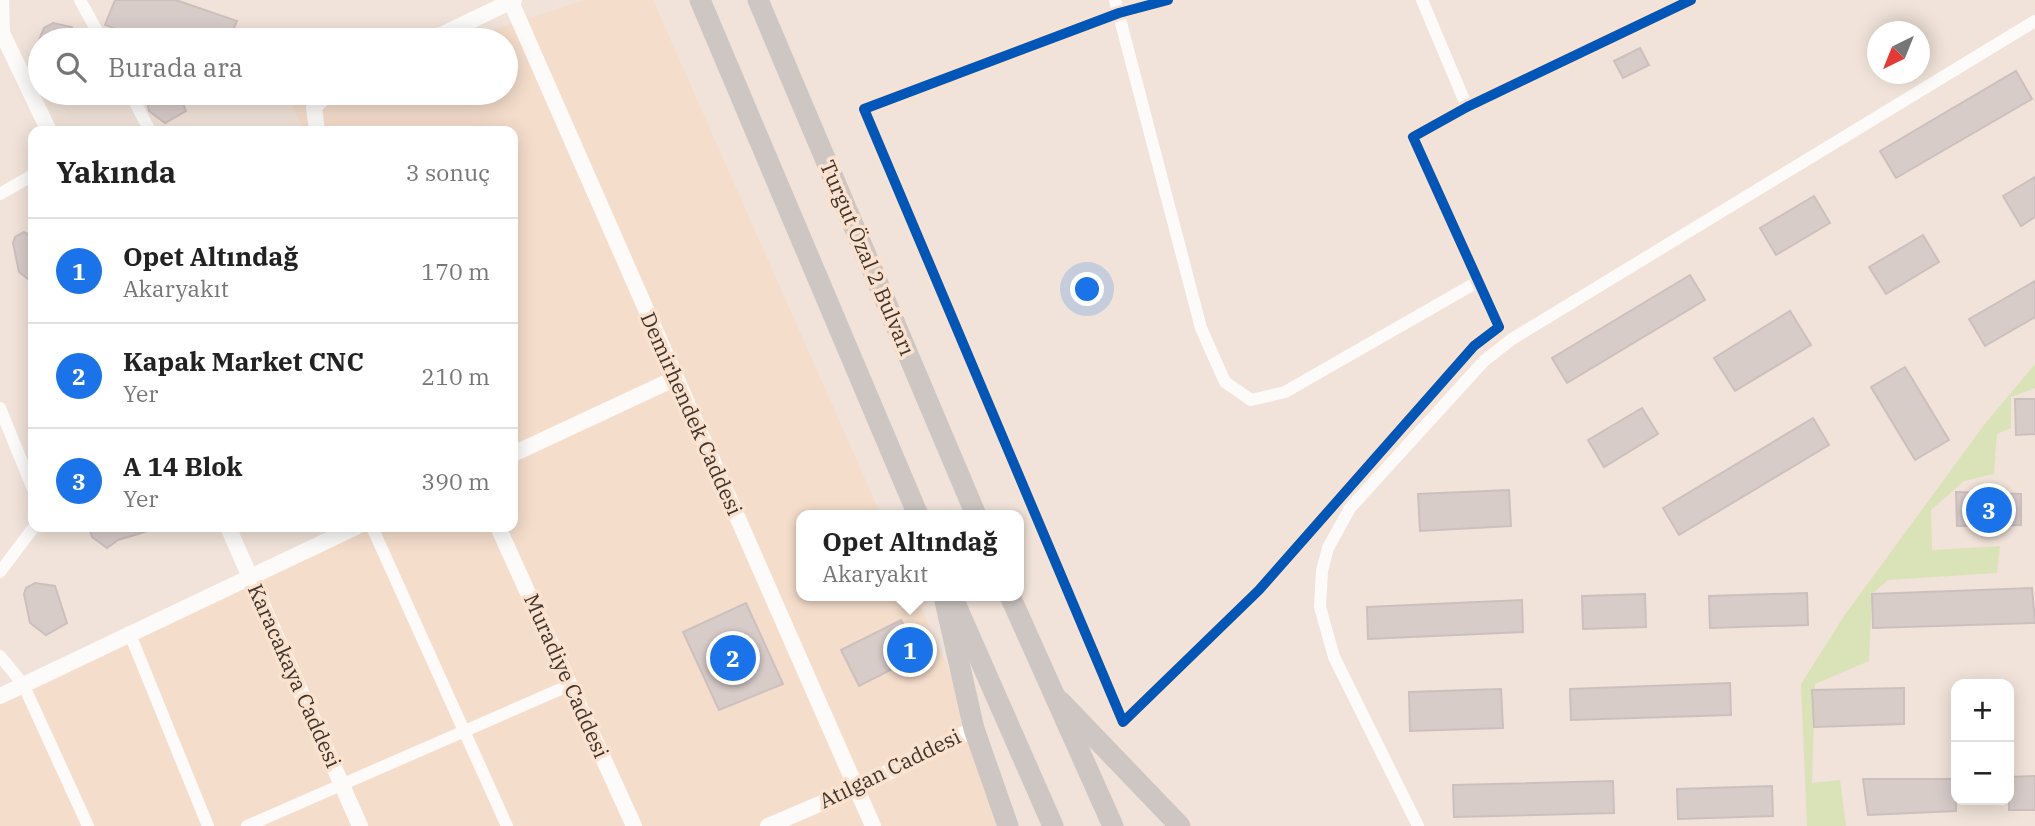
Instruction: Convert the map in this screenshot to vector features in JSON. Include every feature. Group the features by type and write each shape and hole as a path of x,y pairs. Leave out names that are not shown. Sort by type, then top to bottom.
{"highway":[{"path":"700,0 916,510"},
{"name":"Turgut Özal 2 Bulvarı","path":"758,0 974,510"},
{"path":"944,601 974,729 1008,826"},
{"path":"954,601 1053,826"},
{"path":"1012,601 1051,692 1114,826"},
{"path":"1051,692 1180,826"}],"street":[{"path":"1,0 2,33 28,87"},
{"path":"80,0 95,28"},
{"path":"1115,0 1201,328 1225,382 1251,400 1285,393 1479,281"},
{"path":"1168,0 1119,13 864,109 1123,722 1259,590 1474,346 1499,327 1413,137 1467,107 1691,0"},
{"path":"1422,0 1467,107"},
{"path":"456,28 513,1"},
{"name":"Demirhendek Caddesi","path":"513,1 674,379 873,826"},
{"path":"1418,826 1356,704 1325,631 1320,607 1322,572 1328,548 1350,508 1484,361 1512,339 2035,22"},
{"path":"37,105 47,126"},
{"path":"136,105 147,126"},
{"path":"316,105 316,126"},
{"path":"0,194 28,178"},
{"path":"518,452 674,379"},
{"path":"0,408 28,477"},
{"path":"0,572 30,532"},
{"name":"Karacakaya Caddesi","path":"230,532 360,826"},
{"path":"0,696 129,632 345,532"},
{"path":"374,532 507,826"},
{"name":"Muradiye Caddesi","path":"500,532 635,826"},
{"path":"129,632 208,826"},
{"path":"0,656 23,684 88,826"},
{"path":"253,825 570,685"},
{"name":"Atılgan Caddesi","path":"768,826 857,788 974,729"}],"shaded area":[{"path":"585,0 653,0 879,510 796,510 796,601 918,601 1018,826 0,826 0,697 347,532 518,532 518,126 302,126 292,105 518,105 518,28 499,28"}],"green space":[{"path":"2035,364 2035,388 2011,397 2011,428 1997,434 1994,474 1964,481 1931,510 1932,550 2000,546 1997,573 1888,580 1872,594 1869,661 1815,684 1812,783 1840,780 1846,826 1807,826 1801,684 1844,616 1984,425"}],"building":[{"path":"115,0 176,0 237,21 234,28 114,28 105,25"},
{"path":"53,23 72,28 44,28"},
{"path":"1640,48 1649,65 1623,78 1614,61"},
{"path":"2016,71 2032,99 1896,178 1880,151"},
{"path":"148,105 184,105 186,111 165,123 149,111"},
{"path":"2035,177 2035,217 2021,226 2003,196"},
{"path":"1814,196 1830,223 1776,255 1760,228"},
{"path":"24,232 28,234 28,279 19,272 13,243 15,237"},
{"path":"1923,235 1939,262 1886,294 1869,267"},
{"path":"1690,275 1705,300 1567,383 1552,358"},
{"path":"2035,281 2035,317 1985,346 1969,319"},
{"path":"1790,311 1811,345 1735,391 1714,358"},
{"path":"1905,367 1949,440 1915,460 1871,387"},
{"path":"2015,399 2035,399 2035,434 2016,435"},
{"path":"1642,408 1658,434 1604,467 1588,440"},
{"path":"1813,418 1829,445 1679,535 1663,508"},
{"path":"1509,490 1511,526 1420,531 1418,494"},
{"path":"1956,492 2021,494 2021,525 1957,526"},
{"path":"90,532 144,532 118,540 107,548 92,537"},
{"path":"35,583 55,586 67,623 46,635 30,623 24,594 26,588"},
{"path":"2032,588 2035,623 1873,628 1872,594"},
{"path":"1807,593 1808,625 1710,628 1709,596"},
{"path":"1645,594 1646,627 1583,629 1582,596"},
{"path":"1522,600 1523,632 1368,639 1367,607"},
{"path":"746,603 783,684 719,710 683,632"},
{"path":"901,620 918,656 859,686 841,650"},
{"path":"1730,683 1731,715 1571,720 1570,689"},
{"path":"1904,688 1904,724 1814,727 1812,690"},
{"path":"1501,689 1503,728 1410,731 1409,692"},
{"path":"2035,776 2035,810 2009,810 2009,805 2014,805 2014,777"},
{"path":"1863,779 1951,779 1951,805 1956,805 1956,811 1868,815"},
{"path":"1613,781 1614,813 1454,817 1453,785"},
{"path":"1772,786 1773,816 1678,819 1677,789"}],"cycle path":[{"path":"1168,0 1119,13 864,109 1123,722 1259,590 1474,346 1499,327 1413,137 1467,107 1691,0"}],"place":[{"name":"A 14 Blok","path":"1989,510"},
{"name":"Opet Altındağ","path":"910,650"},
{"name":"Kapak Market CNC","path":"733,658"}]}
